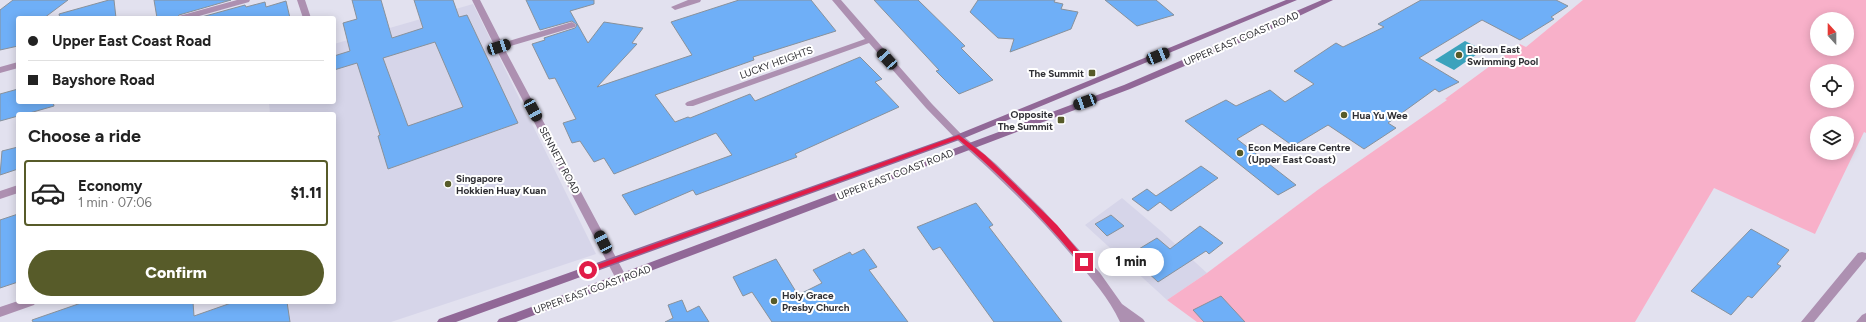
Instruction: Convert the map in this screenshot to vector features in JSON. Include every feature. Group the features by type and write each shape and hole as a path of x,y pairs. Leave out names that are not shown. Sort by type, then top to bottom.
{"main road":[{"name":"UPPER EAST COAST ROAD","path":"443,322 959,137 1293,0"},
{"name":"UPPER EAST COAST ROAD","path":"503,322 1127,87 1329,0"}],"street":[{"path":"189,16 246,0"},
{"path":"301,0 306,16"},
{"name":"SENNETT ROAD","path":"476,0 499,47 621,278"},
{"path":"674,7 697,0"},
{"path":"836,0 929,106 959,137 983,157 1060,233 1120,307 1139,322"},
{"path":"499,47 572,25"},
{"name":"LUCKY HEIGHTS","path":"690,104 870,40"},
{"path":"0,70 16,66"},
{"path":"0,195 16,190"},
{"path":"1807,322 1864,257"},
{"path":"0,312 24,304"},
{"path":"1120,307 1126,322"},
{"path":"1862,322 1866,318"}],"shaded area":[{"path":"1583,0 1866,0 1866,133 1864,132 1854,153 1854,116 1810,116 1810,160 1851,160 1815,234 1714,188 1635,322 1197,322 1167,300 1207,273 1319,189 1447,100 1445,99 1520,44 1526,47"},
{"name":"Singapore Hokkien Huay Kuan","path":"473,4 596,254 391,322 288,322 286,304 336,304 336,112 270,112 269,104 336,104 336,43"},
{"path":"1122,198 1207,273 1167,300 1085,225"}],"water":[{"name":"Balcon East Swimming Pool","path":"1465,41 1483,50 1454,70 1435,60"}],"building":[{"path":"13,0 68,0 47,16 16,16 16,46 0,50 0,10"},
{"path":"109,0 114,0 116,16 60,16 59,14"},
{"path":"154,0 231,0 178,16 157,16"},
{"path":"352,0 381,0 392,38 423,28 414,0 453,0 459,17 467,15 518,123 388,169 378,136 380,135 357,63 336,69 336,55 350,51 343,23 357,19","holes":["435,42 463,107 408,126 383,58"]},
{"path":"526,0 594,0 594,4 570,11 588,43 604,22 643,28 632,43 637,44 597,87 692,55 671,22 739,0 811,0 836,31 753,57 754,60 655,95 675,122 688,117 690,118 750,94 755,101 860,57 882,79 875,82 899,107 795,154 797,157 696,195 693,190 635,215 622,195 732,155 716,133 614,174 604,158 594,162 580,141 572,143 563,123 576,119 555,78 549,79 532,44 545,40 544,38 575,28 577,25 572,21 540,30"},
{"path":"874,0 918,0 965,46 961,48 993,80 959,94 936,71 939,70"},
{"path":"978,0 1055,0 1054,2 1063,4 1061,9 1078,12 1071,29 1010,52 1014,39 998,38 970,12"},
{"path":"1105,0 1156,0 1174,15 1137,26"},
{"path":"1421,0 1556,0 1568,6 1551,17 1554,19 1520,40 1482,20 1419,58 1459,82 1439,92 1435,89 1388,123 1396,128 1364,149 1328,125 1293,146 1262,124 1237,139 1296,185 1278,195 1185,121 1226,100 1236,106 1270,90 1285,102 1314,84 1294,71 1336,43 1343,47 1384,27 1378,24"},
{"path":"286,1 290,16 205,16 245,5 246,7 265,2 266,7"},
{"path":"16,90 16,104 54,104 54,106 33,112 16,112 16,117 0,121 0,94"},
{"path":"16,148 16,170 0,175 2,151"},
{"path":"1201,166 1218,178 1171,211 1160,202 1148,211 1132,199 1147,189 1156,196"},
{"path":"976,203 993,225 989,227 1062,322 994,322 940,247 933,250 917,227"},
{"path":"16,215 16,283 0,288 0,220"},
{"path":"1111,215 1124,226 1107,236 1095,224"},
{"path":"1200,226 1223,243 1209,254 1206,251 1158,282 1129,255 1157,238 1170,249"},
{"path":"1751,229 1789,250 1777,264 1781,266 1752,298 1748,296 1731,315 1691,291"},
{"path":"864,249 877,267 869,270 908,322 772,322 752,292 743,296 733,277 776,259 798,295 822,283 813,270 850,252 852,255"},
{"path":"1221,296 1245,322 1204,322 1193,310"},
{"path":"682,300 687,312 699,306 709,322 665,322 673,318 668,305"},
{"path":"78,304 193,304 194,316 228,304 287,304 290,322 33,322 32,320"}],"place":[{"name":"Balcon East Swimming Pool","path":"1459,55"},
{"name":"The Summit","path":"1092,73"},
{"name":"Hua Yu Wee","path":"1344,115"},
{"name":"Opposite The Summit","path":"1061,120"},
{"name":"Econ Medicare Centre (Upper East Coast)","path":"1240,153"},
{"name":"Singapore Hokkien Huay Kuan","path":"448,184"},
{"name":"Holy Grace Presby Church","path":"774,301"}],"route":[{"path":"588,270 959,137 983,157 1055,227 1084,262"}]}
